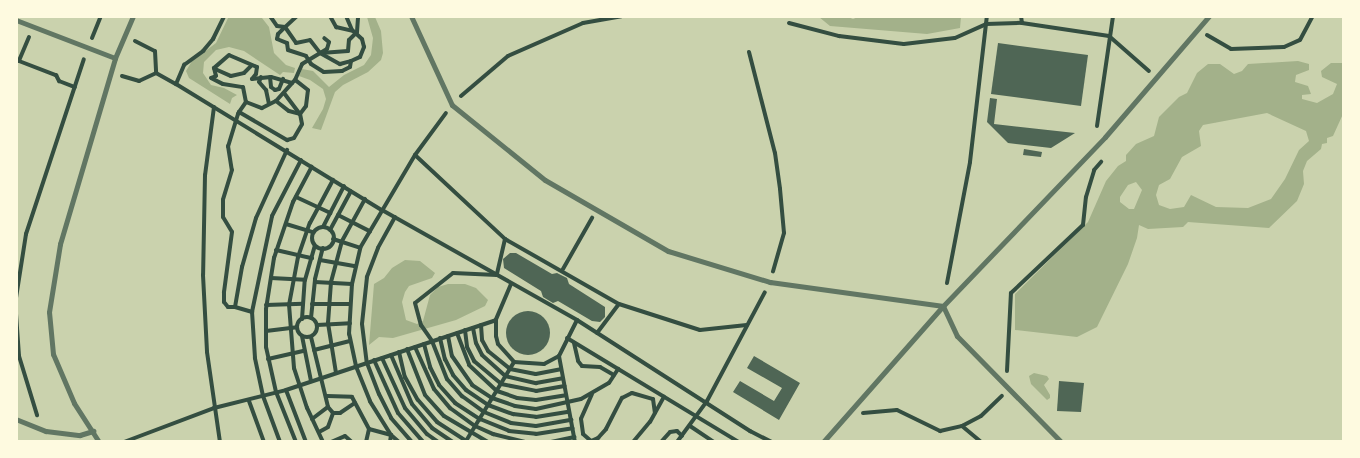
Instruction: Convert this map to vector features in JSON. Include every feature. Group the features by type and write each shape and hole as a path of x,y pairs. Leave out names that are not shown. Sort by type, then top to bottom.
{"street":[{"path":"99,441 74,402 52,354 49,312 60,244 115,58 132,16"},
{"path":"411,16 452,105 545,180 668,250 770,282 943,306"},
{"path":"823,441 844,414 943,306 1105,137 1209,16"},
{"path":"16,20 115,58"},
{"path":"943,306 957,336 1061,441"}],"lane":[{"path":"16,419 46,431 80,435 93,431"}],"path":[{"path":"16,298 26,234 88,47 101,16"},
{"path":"176,84 184,65 203,51 213,39 224,16"},
{"path":"270,16 277,27 285,27"},
{"path":"297,16 278,34 277,39 287,43 288,50 306,56 309,62 324,72 342,71 350,67 351,61"},
{"path":"330,16 336,27 357,32"},
{"path":"346,16 352,30 357,32"},
{"path":"285,27 296,43 310,40 320,53 340,64 360,57 364,47 357,32 358,16"},
{"path":"399,441 391,435 370,401 356,366 350,341 352,284 360,248 414,155 452,105 508,57 583,23 621,16"},
{"path":"943,306 970,162 987,16"},
{"path":"1021,16 1022,23"},
{"path":"1095,148 1113,16"},
{"path":"1198,30 1231,49 1284,47 1300,40 1313,16"},
{"path":"789,23 839,36 904,44 956,38 986,24 1022,23 1109,36 1156,77"},
{"path":"33,26 18,61 56,75 59,81 75,87"},
{"path":"320,53 348,51 349,40 357,32"},
{"path":"124,36 155,51 156,73"},
{"path":"246,102 262,108 276,101 294,82 299,67 327,49 329,42 324,38"},
{"path":"677,441 707,401 770,282 784,232 775,153 749,52"},
{"path":"214,68 229,55 257,67 256,74 243,87"},
{"path":"214,68 231,76 244,73 251,66"},
{"path":"214,68 216,76 211,78 223,84 243,87"},
{"path":"111,71 139,81 156,73"},
{"path":"156,73 287,150 382,210 577,320 707,401 750,431 772,441"},
{"path":"252,79 271,76 294,82 308,90 306,106 300,114"},
{"path":"271,76 271,87 275,90 279,89 283,79"},
{"path":"261,77 259,82 266,90 269,104"},
{"path":"243,87 246,102 239,112 228,146 232,170 223,200 223,217 232,232 224,302 228,307 252,312"},
{"path":"239,112 287,140 294,138 302,124 300,114 284,93"},
{"path":"276,101 289,111 300,114"},
{"path":"214,107 205,175 203,226 207,352 220,441"},
{"path":"1002,379 1009,369 1011,293 1083,225 1086,197 1095,170 1113,146 1105,137"},
{"path":"235,307 242,267 256,218 287,150"},
{"path":"414,155 505,238 619,304 700,330 747,325"},
{"path":"280,441 263,396 255,358 252,312 257,276 272,216 301,160"},
{"path":"296,441 276,392 268,359 266,305 276,250 296,197 312,167"},
{"path":"323,441 299,385 292,353 290,303 299,255 307,230 333,180"},
{"path":"266,331 297,327 302,319 305,280 315,246 312,239 314,232 323,227 344,186"},
{"path":"315,246 323,248 331,245 333,239 330,230 351,191"},
{"path":"296,197 330,213"},
{"path":"336,373 328,323 331,282 342,242 365,199"},
{"path":"563,270 596,210"},
{"path":"338,215 370,231"},
{"path":"395,217 378,248 367,277 362,324 367,363 392,418 412,441"},
{"path":"286,224 314,232"},
{"path":"323,227 330,230"},
{"path":"497,275 505,238"},
{"path":"333,239 360,248"},
{"path":"311,337 316,332 317,326 311,318 312,304 323,248"},
{"path":"276,250 312,258"},
{"path":"320,260 355,266"},
{"path":"497,275 453,273 415,303 421,325 432,341 447,380 462,396 484,412 511,423 536,426 571,420"},
{"path":"271,278 305,280"},
{"path":"315,282 352,284"},
{"path":"511,284 496,320 498,345 514,362 544,364 559,356"},
{"path":"312,304 329,302 350,304"},
{"path":"266,305 303,304"},
{"path":"597,333 619,304"},
{"path":"16,314 20,356 39,421 46,431"},
{"path":"302,319 311,318"},
{"path":"124,441 214,408 286,390 496,320"},
{"path":"552,441 575,439 559,356 577,320"},
{"path":"317,326 328,323 350,323"},
{"path":"482,325 482,340 488,351 510,369 536,374 561,369"},
{"path":"297,327 311,381"},
{"path":"473,328 476,343 482,355 505,376 536,383 563,378"},
{"path":"465,330 467,347 474,361 501,384 536,391 565,386"},
{"path":"456,333 468,365 497,391 517,398 536,400 566,395"},
{"path":"301,336 311,337"},
{"path":"448,336 452,356 471,385 492,398 515,406 536,409 568,403 609,383 618,369"},
{"path":"311,337 328,407 333,413"},
{"path":"567,338 731,440 739,441"},
{"path":"440,339 445,359 453,375 466,390 488,405 513,414 536,417 569,412"},
{"path":"314,350 350,341"},
{"path":"573,342 578,361 582,366 600,367 614,375"},
{"path":"424,344 430,367 439,385 455,403 480,419 509,431 536,434 573,428"},
{"path":"415,347 434,389 450,408 475,426 507,439 525,441"},
{"path":"407,349 425,395 444,416 471,434 488,441"},
{"path":"268,359 304,351"},
{"path":"399,352 405,376 418,400 437,422 467,441 514,362"},
{"path":"391,355 411,404 432,428 453,441"},
{"path":"382,358 405,408 427,434 438,441"},
{"path":"374,360 398,413 423,441"},
{"path":"844,414 897,410 940,431 962,426 981,416 1011,388"},
{"path":"286,390 306,441"},
{"path":"593,392 581,419 583,434 592,441 606,429 622,398 632,393 653,399 655,413"},
{"path":"327,396 352,397 369,429 366,441"},
{"path":"633,441 655,413 664,397"},
{"path":"249,401 264,441"},
{"path":"333,413 348,410 356,403"},
{"path":"312,419 328,407"},
{"path":"319,432 328,427 333,413"},
{"path":"690,426 714,441"},
{"path":"962,426 981,441"},
{"path":"369,429 391,435"},
{"path":"661,441 670,432 677,431 682,436"},
{"path":"390,441 391,435"},
{"path":"331,441 345,436 352,441"}],"shaded area":[{"path":"229,16 262,18 269,27 274,53 286,65 295,68 294,73 283,72 280,75 244,51 229,47 216,50 204,62 203,73 211,85 224,88 237,95 232,98 230,104 189,78 186,71 192,61 216,43"},
{"path":"961,16 960,28 927,34 830,26 819,17 853,19 858,17"},
{"path":"16,17 1343,17 1343,441 17,441"},
{"path":"367,17 375,17 381,31 383,53 381,60 368,72 343,85 335,92 321,130 312,128 326,99 323,89 299,76 302,69 313,71 329,87 344,75 364,65 371,55 373,38"},
{"path":"1298,61 1309,64 1309,70 1296,75 1295,82 1308,86 1311,94 1302,95 1302,99 1317,103 1333,94 1337,84 1322,77 1321,71 1331,63 1343,63 1343,114 1333,136 1327,138 1327,143 1322,144 1321,149 1307,161 1303,171 1304,184 1297,201 1269,228 1188,222 1183,227 1148,229 1139,225 1128,264 1097,327 1077,337 1015,330 1015,294 1088,222 1106,181 1118,166 1126,161 1126,155 1136,144 1154,136 1159,117 1179,97 1187,93 1197,73 1208,64 1220,64 1234,74 1242,71 1248,64","holes":["1267,113 1306,131 1309,141 1299,150 1285,179 1271,199 1248,208 1216,207 1191,195 1184,207 1170,209 1159,205 1156,195 1159,185 1170,179 1182,157 1201,146 1199,131 1203,125","1136,182 1142,190 1134,209 1129,209 1120,202 1120,197 1128,185"]},
{"path":"405,260 420,261 435,273 432,278 409,286 405,292 402,302 406,320 417,324 423,321 430,295 438,287 448,284 465,284 476,288 488,300 485,306 456,320 393,338 379,337 369,345 374,284"},
{"path":"1034,373 1047,376 1049,379 1044,385 1050,395 1047,400 1031,384 1029,376"}],"building":[{"path":"998,43 1088,55 1081,106 991,94"},
{"path":"990,98 997,99 994,124 1075,133 1051,148 1008,143 987,122"},
{"path":"1024,149 1042,152 1041,157 1023,155"},
{"path":"510,253 516,253 552,274 557,273 567,278 569,284 605,307 605,317 600,322 592,321 558,301 553,303 543,297 541,291 504,268 503,259"},
{"path":"528,311 537,312 544,317 549,324 549,342 544,349 537,354 528,355 519,354 512,349 507,342 506,333 507,324 512,317 519,312"},
{"path":"754,356 800,383 779,420 733,392 740,381 774,401 782,388 747,368"},
{"path":"1059,381 1084,383 1081,412 1057,411"}]}
